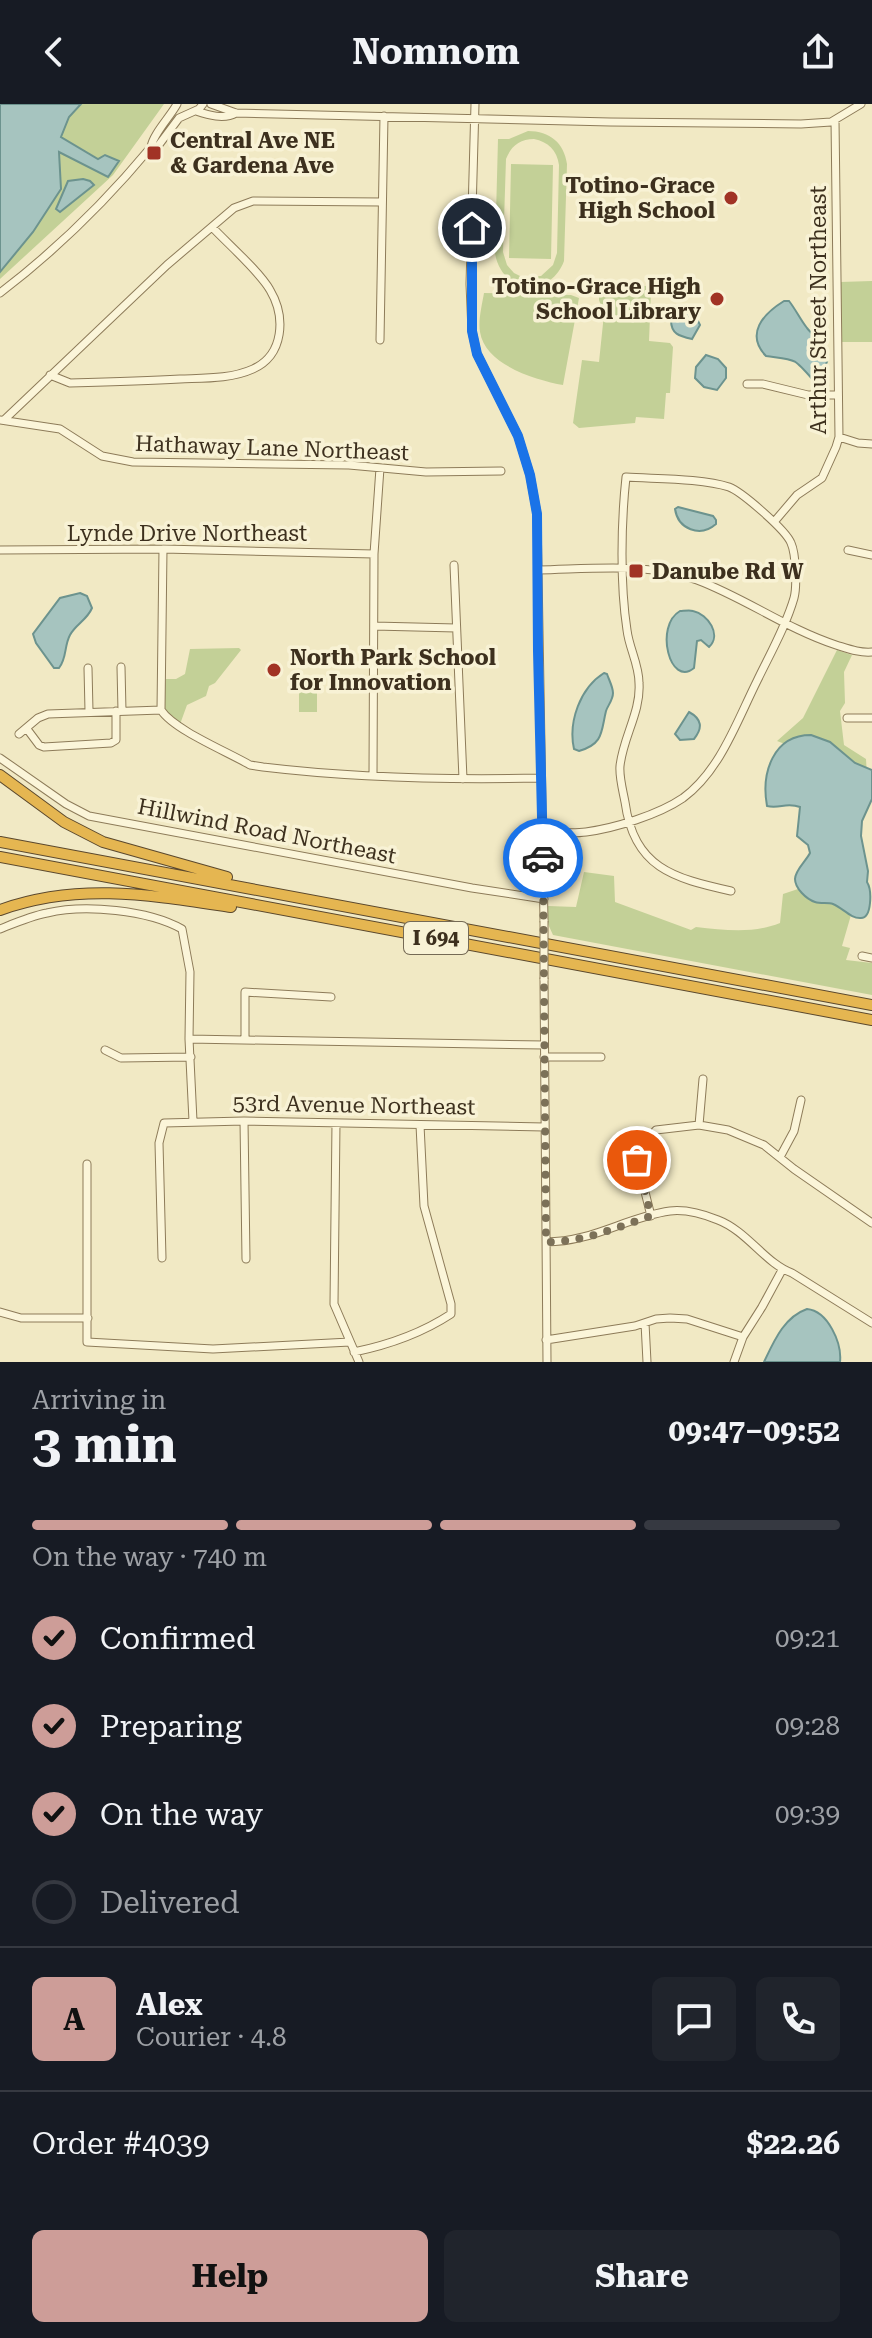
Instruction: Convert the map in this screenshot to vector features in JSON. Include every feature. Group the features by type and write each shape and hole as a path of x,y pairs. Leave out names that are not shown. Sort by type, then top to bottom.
{"highway":[{"path":"0,775 64,822 95,839 229,878 254,889"},
{"name":"I 694","path":"0,842 872,1005"},
{"name":"I 694","path":"0,857 872,1020"},
{"path":"0,910 48,896 86,892 124,893 423,936"}],"street":[{"path":"0,300 122,182 151,147 178,104 184,110 193,112 220,116 236,113"},
{"path":"151,147 158,146 174,124 203,104"},
{"path":"211,104 236,113 801,124 831,122 861,104"},
{"path":"475,104 470,284 472,331 477,354 518,436 530,475 537,514 544,899 547,1362"},
{"path":"380,340 384,116"},
{"name":"Arthur Street Northeast","path":"774,522 797,495 822,478 839,437 835,120"},
{"path":"2,420 167,265 234,208 253,201 382,202"},
{"path":"50,375 70,383 222,377 250,371 266,362 277,347 280,323 277,303 268,286 212,227"},
{"path":"0,293 20,278"},
{"path":"747,384 763,384 808,395 838,395"},
{"name":"Hathaway Lane Northeast","path":"2,420 60,429 102,456 133,462 349,465 426,472 501,471"},
{"path":"839,437 872,444"},
{"path":"373,776 374,554 380,468"},
{"path":"543,832 584,832 628,821 650,814 682,798 706,775 721,753 795,595 792,544 774,522 732,488 712,483 626,477 623,604 627,635 637,663 640,685 638,704 620,767 628,821 643,852 663,870 693,882 731,891"},
{"path":"163,549 161,710 179,727 250,765 323,774 463,779 540,778"},
{"name":"Lynde Drive Northeast","path":"0,550 163,549 374,554"},
{"path":"848,550 872,555"},
{"path":"454,565 463,779"},
{"path":"538,570 642,568 669,572 726,592 815,638 861,653 872,652"},
{"path":"374,626 456,628"},
{"path":"27,729 44,747 111,743 116,740 121,667"},
{"path":"88,668 89,711"},
{"path":"19,734 42,715 161,710"},
{"path":"847,718 872,718"},
{"name":"Hillwind Road Northeast","path":"0,758 66,804 89,816 544,899"},
{"path":"0,929 47,913 81,909 135,914 168,921 182,929 190,972 193,1121"},
{"path":"862,956 872,958"},
{"path":"245,1040 245,992 331,997"},
{"path":"189,1039 544,1045"},
{"path":"105,1050 121,1058 191,1057"},
{"path":"544,1057 601,1057"},
{"path":"699,1125 703,1079"},
{"path":"780,1157 794,1131 801,1100"},
{"path":"244,1121 246,1259"},
{"name":"53rd Avenue Northeast","path":"162,1258 159,1143 164,1123 244,1121 544,1127"},
{"path":"336,1123 334,1304 359,1362"},
{"path":"354,1352 375,1348 431,1328 451,1314 451,1304 424,1206 420,1125"},
{"path":"651,1216 637,1160 645,1143 656,1130 699,1125 728,1130 764,1145 872,1223"},
{"path":"87,1164 87,1342 213,1349 350,1342"},
{"path":"546,1242 565,1242 599,1234 672,1211 693,1211 721,1221 750,1240 782,1270 792,1273 872,1323"},
{"path":"734,1362 743,1337 782,1270"},
{"path":"0,1312 21,1318 88,1318"},
{"path":"546,1340 656,1319 687,1319 743,1337"},
{"path":"645,1323 647,1362"}],"green space":[{"path":"81,104 164,104 113,175 0,279 0,272 33,232 61,189 58,151 108,177 99,159 61,137 69,117"},
{"path":"528,131 543,133 559,144 567,164 564,261 557,273 538,286 516,283 506,276 495,253 498,139 509,139","holes":["539,140 554,151 559,165 557,253 553,265 541,276 522,277 507,265 503,252 506,159 520,142"]},
{"path":"511,164 553,165 551,259 509,258"},
{"path":"872,281 872,342 842,342 840,282"},
{"path":"599,284 647,286 651,291 649,341 670,343 673,347 670,393 666,393 664,419 636,417 635,423 579,428 573,423 582,360 599,362 604,314 599,300"},
{"path":"484,293 571,295 579,298 563,385 526,375 491,354 480,332"},
{"path":"190,649 241,650 215,683 209,686 206,696 187,705 179,727 161,710 166,679 176,679 185,674"},
{"path":"837,650 852,655 844,672 845,703 840,711 844,745 866,759 867,775 777,741 803,718"},
{"path":"299,687 317,688 317,712 299,712"},
{"path":"584,872 614,876 615,902 691,930 696,927 749,930 780,923 783,894 798,889 815,902 831,903 851,915 842,946 850,948 846,960 872,963 872,995 553,935 548,924 548,906 576,907"}],"water":[{"path":"0,104 81,104 69,117 61,137 98,159 105,155 119,161 108,177 59,152 61,189 33,232 0,272"},
{"path":"83,179 94,185 60,212 56,209 68,181"},
{"path":"784,301 789,301 827,352 826,364 813,380 793,361 766,356 757,340 759,325 769,312"},
{"path":"679,310 694,313 700,325 692,339 672,328 671,320"},
{"path":"706,355 718,359 726,368 726,378 717,390 704,387 695,378 696,367"},
{"path":"678,507 713,516 716,524 703,530 691,529 680,522 675,509"},
{"path":"80,593 87,596 92,608 70,635 62,664 54,668 33,634 60,598"},
{"path":"680,611 699,613 714,631 709,647 701,640 697,641 694,668 685,672 672,663 667,641 672,619"},
{"path":"604,673 613,693 602,731 593,745 579,751 574,749 573,739 578,706 588,687"},
{"path":"689,712 699,721 699,731 694,739 680,740 675,734"},
{"path":"811,735 830,742 855,763 872,770 872,799 862,821 861,836 870,891 865,917 854,917 833,904 815,902 802,893 795,876 810,853 808,845 797,836 800,807 767,806 766,781 772,758 787,741"},
{"path":"807,1309 821,1315 832,1329 839,1346 840,1362 764,1362 786,1324"}],"way so far":[{"path":"543,858 546,1242 565,1242 599,1234 651,1216 637,1160"}],"place":[{"name":"Central Ave NE & Gardena Ave","path":"154,153"},
{"name":"Totino-Grace High School","path":"731,198"},
{"name":"Totino-Grace High School Library","path":"717,299"},
{"name":"Danube Rd W","path":"636,571"},
{"name":"North Park School for Innovation","path":"274,670"}],"route":[{"path":"472,228 470,284 472,331 477,354 518,436 530,475 537,514 543,858"}]}
